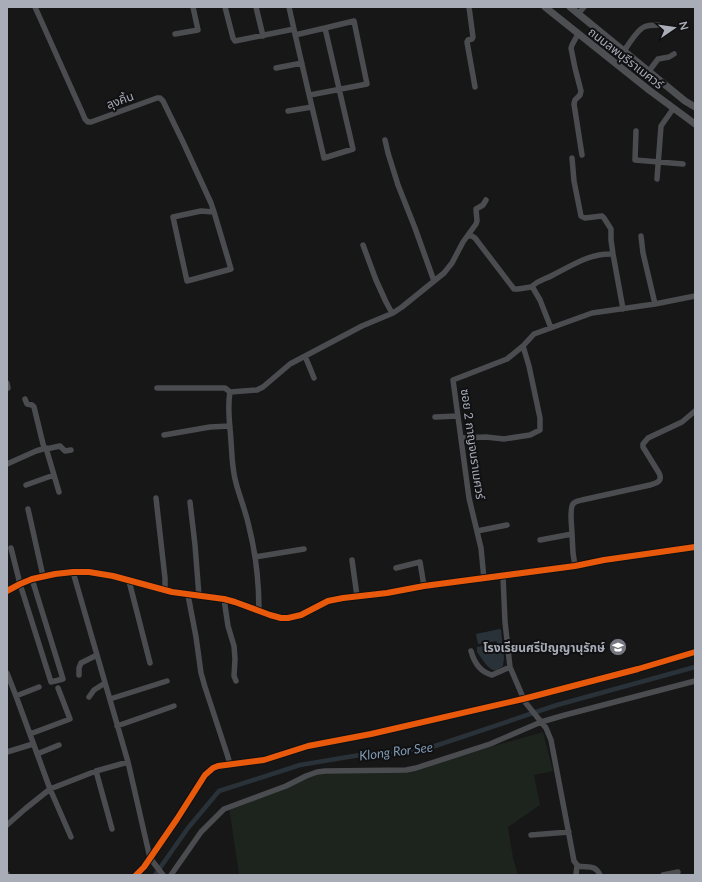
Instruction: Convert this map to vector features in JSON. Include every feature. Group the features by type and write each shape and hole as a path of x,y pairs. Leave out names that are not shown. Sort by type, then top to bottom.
{"main road":[{"name":"ถนนลพบุรีราเมศวร์","path":"545,7 695,124"},
{"name":"ถนนลพบุรีราเมศวร์","path":"570,7 685,101 695,107"}],"street":[{"name":"ลุงคิ้น","path":"35,7 86,121 91,122 158,98 163,101 187,148 214,212 231,269 187,281 173,217 198,212 214,212"},
{"path":"175,34 198,30 193,7"},
{"path":"225,7 233,38 234,40 239,41 263,36 325,28 354,21 367,84 310,95"},
{"path":"256,7 263,36"},
{"path":"289,7 324,158 353,149 325,28"},
{"path":"469,7 472,39 466,42 475,87"},
{"path":"578,14 584,7"},
{"path":"624,51 641,29 648,26 658,25"},
{"path":"578,34 572,48 575,68 581,90 574,104 582,155"},
{"path":"649,71 658,59 669,57 674,54"},
{"path":"276,68 302,63"},
{"path":"288,111 312,107"},
{"path":"657,179 661,126 673,108"},
{"path":"636,131 634,160 683,164"},
{"path":"385,140 398,185 434,281"},
{"path":"572,158 574,181 581,216 586,218 601,215 604,217 611,229 613,254 623,309"},
{"path":"157,388 226,388 230,392 262,388 290,364 366,324 392,313 408,303 444,274 477,222 476,209 483,205 486,200"},
{"path":"468,236 475,238 513,288 518,290 531,287 538,280 553,275 578,262 602,254 613,254"},
{"path":"641,236 641,244 655,304"},
{"path":"363,245 383,296 392,313"},
{"path":"531,287 534,289 540,300 551,328"},
{"name":"ซอย 2 กาญจนราเมศวร์","path":"484,579 481,548 469,498 453,380 507,359 523,346 534,334 592,313 655,304 695,296"},
{"path":"461,438 504,438 530,434 540,430 540,418 523,346"},
{"path":"305,356 314,378"},
{"path":"230,392 230,426 234,475 248,523 255,557 259,612"},
{"path":"25,399 27,404 32,405 34,408 59,492"},
{"path":"575,566 572,534 572,505 576,501 650,485 660,481 661,476 642,444 648,438 682,422 695,411"},
{"path":"436,417 458,416"},
{"path":"164,435 210,427 230,426"},
{"path":"7,464 45,448 60,446 65,451 71,450"},
{"path":"26,485 54,475"},
{"path":"156,498 165,570 165,591"},
{"path":"190,502 199,596"},
{"path":"28,509 43,576"},
{"path":"477,531 507,525"},
{"path":"540,540 572,534"},
{"path":"7,591 32,579 43,576 73,572 89,572 108,575 165,591 224,599 259,612 277,617 291,618 301,615 332,600 575,566 604,560 695,547"},
{"path":"11,548 20,584 51,682 64,679 32,579"},
{"path":"255,557 304,549"},
{"path":"352,560 357,596"},
{"path":"396,568 420,562 424,586"},
{"path":"73,572 128,762 151,860 163,875"},
{"path":"503,576 505,622 510,667 524,700 546,728 551,740 574,861 577,865 576,875"},
{"path":"129,581 150,662"},
{"path":"188,595 204,687 230,764"},
{"path":"224,599 228,626 234,646 234,676 236,681"},
{"path":"470,651 476,664 490,675 510,667"},
{"path":"136,875 151,860 205,775 215,767 264,760 308,746 371,734 524,700 695,652"},
{"path":"79,675 78,668 81,663 97,654"},
{"path":"7,673 50,789 71,837"},
{"path":"110,699 167,681"},
{"path":"171,875 201,832 224,809 286,786 306,776 317,772 406,770 416,768 490,744 541,721 695,681"},
{"path":"89,697 94,690 105,683"},
{"path":"16,696 40,687"},
{"path":"30,734 70,719 58,688"},
{"path":"117,726 174,706"},
{"path":"7,752 33,744"},
{"path":"37,754 60,745"},
{"path":"7,825 50,789 96,771 128,762"},
{"path":"96,771 112,829"},
{"path":"531,836 569,832"},
{"path":"577,865 597,869 600,875"},
{"path":"662,875 678,872"}],"shaded area":[{"path":"500,629 504,658 503,666 497,670 494,670 483,661 477,652 477,647 496,644 497,641 478,644 476,634"},
{"path":"543,732 553,771 534,775 540,805 508,827 513,858 518,875 239,875 229,807 325,771 416,768"}],"waterway":[{"name":"Klong Ror See","path":"155,875 188,828 219,791 300,765 360,755 432,747 557,705 695,667"}],"cycle path":[{"path":"7,591 32,579 55,574 89,572 113,576 172,592 224,599 270,615 288,618 301,615 328,601 343,598 575,566 604,560 695,547"},
{"path":"136,875 144,867 205,775 213,768 218,766 264,760 308,746 371,734 523,699 638,669 695,652"}],"place":[{"name":"โรงเรียนศรีปัญญานุรักษ์","path":"618,647"}]}
